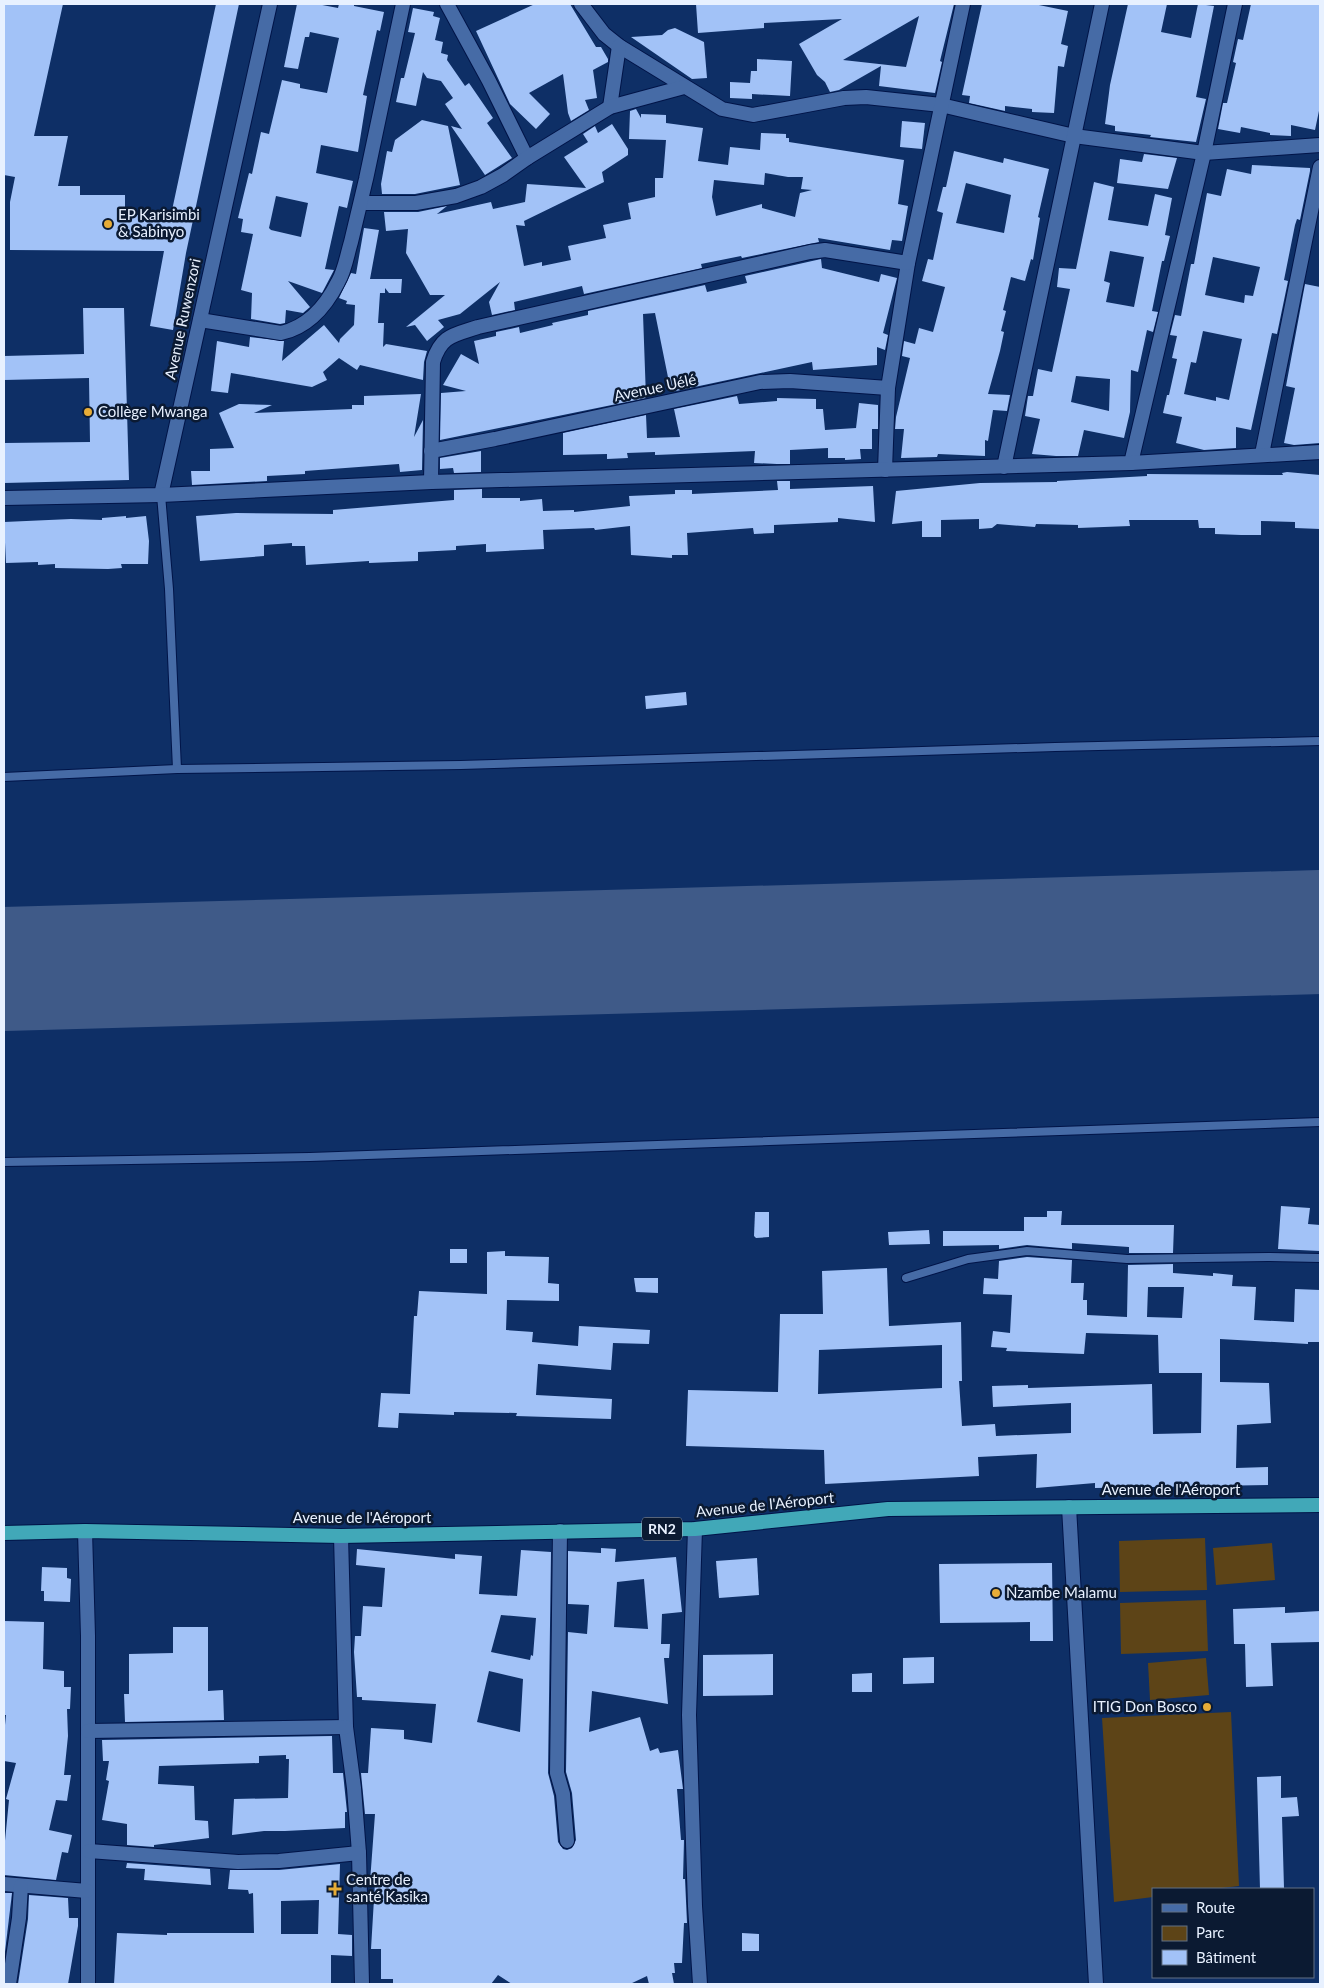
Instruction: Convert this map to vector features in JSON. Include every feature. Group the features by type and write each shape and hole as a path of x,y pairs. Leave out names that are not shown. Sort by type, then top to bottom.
{"highway":[{"name":"Avenue de l'Aéroport","path":"4,1533 85,1531 342,1536 695,1529 888,1508 1320,1505"}],"street":[{"name":"Avenue Ruwenzori","path":"161,495 270,4"},
{"path":"200,320 281,333 294,330 306,323 320,309 338,282 361,203 403,4"},
{"path":"447,4 489,81 527,158"},
{"path":"581,4 604,34 619,46 722,109 754,115 851,97 872,97 941,105 1074,136 1204,153 1320,145"},
{"path":"885,470 888,388 908,262 962,4"},
{"path":"1004,467 1102,4"},
{"path":"1131,463 1204,153 1235,4"},
{"path":"610,107 619,46"},
{"path":"361,203 416,203 456,196 481,187 503,175 610,107 684,87"},
{"path":"1262,454 1320,167"},
{"path":"431,482 433,362 437,348 446,339 478,326 810,252 832,251 908,262"},
{"name":"Avenue Uélé","path":"431,451 760,382 790,381 888,388"},
{"path":"4,498 161,495 431,482 1131,463 1320,452"},
{"path":"1069,1507 1096,1984"},
{"path":"695,1529 689,1715 695,1856 695,1906 700,1984"},
{"path":"85,1531 89,1851 88,1984"},
{"path":"560,1531 558,1773 563,1794 567,1841"},
{"path":"342,1536 346,1727 354,1788 359,1852 362,1979 374,1984"},
{"path":"88,1731 346,1727"},
{"path":"89,1851 238,1862 279,1861 359,1852"},
{"path":"4,1884 88,1891"},
{"path":"9,1984 19,1918 21,1886"}],"lane":[{"path":"161,495 169,589 177,769"},
{"path":"4,777 177,769 461,765 1320,741"},
{"path":"4,1162 320,1156 1320,1122"},
{"path":"906,1278 968,1259 1027,1251 1127,1259 1268,1256 1320,1258"}],"green space":[{"path":"1205,1538 1207,1590 1120,1592 1119,1541"},
{"path":"1272,1543 1275,1580 1216,1585 1213,1548"},
{"path":"1206,1600 1208,1651 1121,1654 1120,1603"},
{"path":"1206,1658 1209,1695 1150,1700 1148,1663"},
{"path":"1231,1712 1239,1886 1222,1888 1152,1888 1152,1897 1114,1902 1102,1718"}],"building":[{"path":"4,4 63,4 34,136 68,136 58,186 80,186 80,195 125,195 125,215 171,215 216,4 239,4 186,253 173,330 150,326 164,251 10,250 10,202 15,177 4,175"},
{"path":"297,4 317,4 338,8 339,4 354,4 354,6 384,12 380,31 377,30 363,95 367,96 358,152 321,145 316,173 353,181 347,208 339,206 325,269 334,270 322,293 288,281 310,307 303,313 286,310 285,323 280,324 251,319 252,293 241,290 253,234 241,232 243,219 238,218 249,173 252,174 261,132 269,134 282,80 300,84 300,88 327,93 339,38 310,32 309,37 305,37 298,69 284,67","holes":["276,196 308,203 301,237 269,228"]},
{"path":"535,4 570,4 596,47 601,47 608,59 608,62 593,70 597,98 585,100 589,110 571,121 568,113 563,74 529,93 550,114 536,129 510,104 476,31"},
{"path":"696,4 954,4 940,61 942,62 935,93 879,86 881,66 839,90 830,92 825,82 817,75 799,44 842,19 764,23 764,28 698,33","holes":["919,16 906,67 843,60"]},
{"path":"982,4 1034,4 1068,11 1061,44 1068,46 1064,67 1058,66 1054,113 1032,112 1032,109 1005,106 1005,111 969,103 970,96 962,95"},
{"path":"1128,4 1167,4 1161,32 1191,38 1198,4 1214,6 1196,97 1206,99 1196,142 1115,131 1115,126 1105,124 1110,85"},
{"path":"1251,4 1320,4 1320,106 1315,130 1291,125 1291,136 1270,135 1270,133 1241,127 1240,133 1218,129 1223,103 1227,103 1236,63 1233,62 1238,39 1243,40"},
{"path":"413,8 434,12 433,16 440,18 435,40 443,42 441,53 448,55 447,60 465,86 469,83 493,118 487,123 512,158 485,175 451,126 462,129 445,104 453,98 441,81 427,78 423,72 416,106 396,102 401,78 404,78 415,33 408,32"},
{"path":"675,28 704,42 707,78 692,79 631,37 662,35 668,30"},
{"path":"757,59 792,61 790,96 752,94 752,99 730,98 730,82 750,83 751,71 757,71"},
{"path":"636,109 641,118 641,114 666,115 666,123 703,128 698,161 728,165 730,147 760,150 761,133 786,134 789,142 904,160 898,204 908,206 902,241 892,240 890,250 818,238 819,242 742,258 741,256 701,264 702,268 584,294 582,286 514,302 515,310 492,315 489,302 500,282 460,314 438,320 444,327 427,341 415,325 406,327 445,295 430,295 406,253 408,229 386,231 384,212 418,212 447,206 437,214 491,202 493,209 525,202 527,184 586,188 564,157 588,142 583,134 595,126 598,133 612,124 628,149 628,155 602,172 604,182 524,221 525,226 516,225 524,266 542,262 542,266 571,260 568,246 606,238 603,225 631,219 628,203 655,197 655,178 663,178 666,140 629,139 630,111","holes":["765,173 788,177 803,177 801,189 812,190 800,193 795,217 762,208 762,204 716,216 712,197 714,180 764,185"]},
{"path":"422,120 448,126 460,185 415,194 382,194 381,184 387,151 392,152 395,140"},
{"path":"902,121 925,123 922,149 900,147"},
{"path":"954,151 1003,163 1004,158 1049,169 1038,217 1040,218 1033,260 1031,259 1025,281 1011,277 1003,310 1006,311 1001,331 1004,332 988,394 1010,395 1007,411 993,410 988,441 985,440 985,456 938,454 937,457 901,458 904,429 895,429 896,417 910,358 902,356 904,341 915,344 919,328 933,332 945,287 922,281 928,259 933,260 943,213 937,211 943,187 946,187","holes":["966,183 1011,195 1004,233 956,223"]},
{"path":"1144,154 1177,158 1168,189 1117,183 1120,159 1142,162"},
{"path":"1252,165 1310,168 1300,220 1297,219 1295,225 1284,280 1288,281 1277,334 1272,333 1251,430 1236,427 1236,448 1204,450 1176,443 1182,417 1163,413 1177,359 1172,358 1177,336 1170,335 1175,315 1181,316 1191,264 1194,264 1207,193 1221,196 1227,169 1251,174","holes":["1213,257 1260,267 1253,296 1245,295 1244,303 1205,295","1203,331 1242,339 1229,400 1216,397 1216,401 1184,394 1191,362 1196,363"]},
{"path":"1094,182 1114,187 1108,220 1148,226 1155,194 1172,198 1165,235 1170,236 1164,261 1162,261 1152,311 1158,312 1153,332 1147,330 1138,372 1131,370 1130,412 1124,438 1084,430 1078,456 1032,454 1040,419 1025,416 1028,396 1033,396 1038,369 1052,372 1070,289 1057,287 1059,268 1076,269","holes":["1110,251 1144,257 1134,307 1106,302 1110,283 1104,281","1076,376 1110,379 1109,411 1071,402"]},
{"path":"364,228 379,230 370,279 402,279 401,293 389,293 385,288 385,293 380,293 378,323 384,323 383,347 386,344 427,351 423,380 360,365 357,370 339,358 323,372 327,380 312,387 231,373 228,393 211,391 217,341 249,347 250,337 284,341 282,361 324,325 339,343 340,339 354,325 355,305 346,304 347,301 339,298 351,273 356,274"},
{"path":"821,259 822,268 879,282 881,274 897,278 883,333 888,335 885,350 877,347 877,365 813,370 812,362 671,392 655,313 643,314 646,398 440,440 441,393 466,391 443,385 461,354 479,364 474,341 496,336 496,332 519,327 520,333 588,315 588,311 705,285 707,292 747,283 745,276"},
{"path":"1305,284 1320,287 1320,443 1294,445 1284,443 1295,388 1286,386"},
{"path":"83,308 124,308 129,480 4,483 4,443 90,442 89,378 4,380 4,356 84,354"},
{"path":"421,394 414,437 423,420 422,470 400,472 399,464 305,471 305,474 267,476 267,481 192,485 191,471 210,471 210,449 234,448 219,413 239,404 272,405 254,413 352,409 352,405 364,405 364,396"},
{"path":"737,396 739,404 777,401 777,398 816,399 816,409 823,409 825,430 856,428 859,403 878,405 878,429 872,429 872,449 860,449 861,459 845,460 845,458 828,458 828,448 790,450 790,464 754,463 755,451 655,455 655,452 627,453 628,458 607,459 607,454 563,455 563,433 646,415 647,438 680,437 674,409"},
{"path":"481,451 481,472 454,473 453,468 440,469 440,458"},
{"path":"1282,473 1320,475 1320,529 1295,528 1295,522 1261,521 1261,535 1215,534 1215,528 1199,528 1198,520 1129,520 1130,526 1078,528 1078,525 1036,524 1035,527 997,524 992,528 979,529 979,519 941,520 941,537 922,537 922,521 892,524 896,491 980,483 1057,482 1147,476 1147,474 1283,475"},
{"path":"777,481 790,481 790,489 873,486 875,522 838,518 838,522 774,525 774,533 754,534 753,528 687,533 688,555 672,555 672,558 631,555 630,526 595,530 594,528 543,530 544,549 486,552 486,544 456,546 456,550 418,552 418,561 369,563 369,561 306,565 305,546 292,546 292,543 264,545 264,556 200,561 196,516 236,513 333,514 333,510 454,500 454,490 482,489 482,498 520,498 520,501 542,499 543,511 574,510 574,512 630,506 629,496 675,494 675,490 692,490 692,494 778,490"},
{"path":"126,516 126,518 146,516 149,541 148,564 121,564 122,568 108,569 55,568 55,564 38,565 38,562 6,563 4,522 71,519 102,520 102,518"},
{"path":"686,692 687,705 646,709 645,696"},
{"path":"1281,1206 1310,1208 1308,1224 1320,1225 1320,1251 1278,1249"},
{"path":"1047,1211 1062,1211 1061,1225 1174,1225 1173,1253 1129,1253 1129,1247 1072,1243 1072,1249 1027,1245 999,1249 999,1245 943,1246 943,1231 1024,1231 1024,1217 1047,1217"},
{"path":"755,1212 769,1212 769,1237 756,1238 754,1236"},
{"path":"929,1230 930,1244 889,1245 888,1232"},
{"path":"450,1249 467,1249 467,1263 450,1263"},
{"path":"505,1251 505,1256 549,1257 548,1283 559,1284 559,1301 507,1300 506,1330 533,1332 532,1342 578,1346 579,1326 650,1330 649,1344 613,1343 611,1370 538,1364 536,1395 612,1399 611,1419 516,1416 517,1413 454,1412 454,1415 399,1413 398,1428 378,1427 381,1393 410,1394 414,1316 417,1316 419,1291 487,1294 487,1252"},
{"path":"1027,1257 1072,1260 1071,1283 1084,1283 1083,1300 1087,1300 1087,1315 1127,1317 1128,1265 1173,1264 1173,1273 1213,1276 1213,1273 1233,1275 1232,1286 1256,1287 1254,1320 1294,1322 1295,1289 1320,1290 1320,1342 1308,1342 1308,1344 1220,1339 1220,1382 1269,1383 1271,1423 1237,1425 1236,1468 1268,1467 1268,1485 1095,1488 1095,1483 1036,1488 1037,1454 978,1457 979,1476 825,1484 824,1450 686,1446 688,1390 778,1392 780,1314 823,1314 822,1271 887,1268 889,1326 961,1322 962,1381 959,1381 962,1426 995,1424 996,1436 1071,1433 1071,1403 993,1407 992,1386 1028,1385 1028,1388 1152,1384 1153,1434 1201,1433 1202,1373 1159,1373 1158,1335 1086,1333 1084,1354 1006,1351 1007,1348 991,1347 993,1331 1010,1333 1012,1295 983,1294 984,1278 998,1279 999,1261","holes":["1148,1287 1184,1287 1182,1318 1147,1317","942,1345 942,1388 818,1394 819,1350"]},
{"path":"634,1278 658,1278 658,1293 636,1292"},
{"path":"601,1548 616,1549 615,1562 676,1557 682,1612 662,1614 661,1644 670,1644 669,1658 664,1658 668,1704 592,1691 589,1732 640,1717 650,1751 658,1748 660,1753 678,1750 683,1789 677,1789 681,1840 684,1840 683,1879 685,1879 687,1923 684,1923 682,1963 674,1963 675,1973 672,1973 674,1984 649,1984 647,1976 630,1984 512,1984 498,1975 491,1984 393,1984 393,1979 381,1979 381,1949 371,1949 375,1882 370,1882 375,1814 365,1814 361,1773 368,1773 371,1728 404,1730 404,1739 432,1743 436,1704 362,1700 362,1697 357,1697 354,1652 355,1636 361,1636 363,1606 382,1607 385,1568 356,1565 357,1549 455,1559 455,1554 482,1556 479,1594 517,1596 521,1550 551,1552 548,1773 554,1796 558,1842 563,1849 567,1850 572,1848 576,1840 572,1793 566,1772 568,1632 587,1634 589,1605 568,1604 568,1551 601,1553","holes":["644,1579 648,1629 614,1627 617,1582","501,1615 536,1618 533,1656 531,1655 530,1660 491,1652","489,1671 523,1679 520,1732 477,1722"]},
{"path":"757,1558 759,1595 719,1598 716,1561"},
{"name":"Nzambe Malamu","path":"1052,1563 1053,1641 1030,1641 1030,1622 940,1623 939,1564"},
{"path":"42,1567 67,1568 67,1578 71,1579 70,1602 44,1601 44,1591 41,1591"},
{"path":"1285,1607 1285,1613 1320,1611 1320,1642 1271,1643 1273,1686 1246,1687 1245,1644 1234,1644 1233,1609"},
{"path":"4,1621 44,1622 43,1669 64,1671 64,1687 71,1687 70,1709 67,1709 68,1736 64,1775 71,1775 67,1801 56,1800 49,1830 72,1835 68,1853 62,1852 56,1880 4,1875 4,1851 9,1800 6,1799 16,1763 4,1761 6,1715 4,1715"},
{"path":"173,1627 208,1627 208,1691 223,1690 224,1720 125,1722 124,1694 129,1694 129,1654 173,1653"},
{"path":"773,1654 773,1695 703,1696 703,1655"},
{"path":"934,1657 934,1683 903,1684 903,1658"},
{"path":"872,1673 872,1692 852,1692 852,1674"},
{"path":"332,1736 333,1773 343,1773 347,1812 345,1812 345,1828 264,1831 232,1835 234,1799 288,1798 289,1759 286,1759 286,1755 259,1756 259,1763 159,1766 158,1784 194,1786 195,1820 208,1821 209,1838 154,1845 154,1847 127,1845 127,1824 102,1820 109,1781 106,1780 109,1761 103,1761 102,1740"},
{"path":"1281,1776 1281,1798 1297,1797 1299,1816 1282,1817 1284,1888 1260,1888 1257,1777"},
{"path":"127,1863 210,1869 211,1885 144,1880 145,1869 126,1868"},
{"path":"340,1864 338,1934 352,1935 352,1956 331,1955 331,1984 114,1984 117,1933 167,1935 167,1933 254,1933 253,1893 249,1894 248,1890 228,1889 230,1870 279,1870","holes":["319,1900 318,1934 281,1934 281,1901"]},
{"path":"4,1893 12,1893 4,1960"},
{"path":"29,1895 68,1898 69,1918 78,1918 68,1984 18,1984 28,1919"},
{"path":"742,1933 759,1934 759,1951 742,1951"}],"runway":[{"path":"4,969 1320,932"}],"place":[{"name":"EP Karisimbi & Sabinyo","path":"108,224"},
{"name":"Collège Mwanga","path":"88,412"},
{"name":"Nzambe Malamu","path":"996,1593"},
{"name":"ITIG Don Bosco","path":"1207,1707"},
{"name":"Centre de santé Kasika","path":"335,1889"}]}
